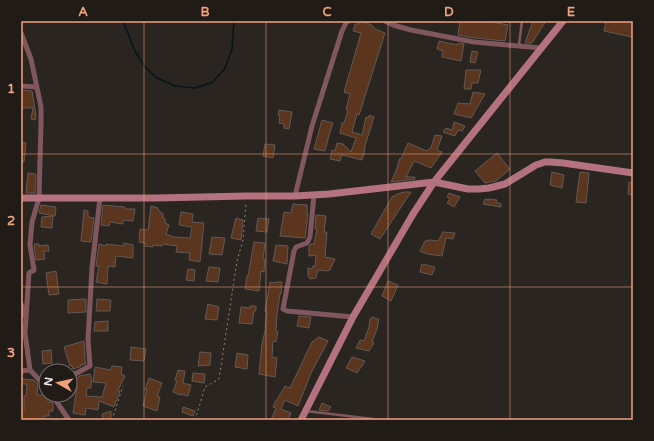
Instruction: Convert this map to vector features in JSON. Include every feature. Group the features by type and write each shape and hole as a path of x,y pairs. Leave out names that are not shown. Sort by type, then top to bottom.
{"street":[{"path":"295,196 312,126 342,31 348,21"},
{"path":"385,21 392,25 411,30 461,40 541,48"},
{"path":"301,420 353,318 413,214 434,182 563,21"},
{"path":"21,33 31,59 41,108 39,198 32,222 30,245 34,270 29,273 25,333 30,370 38,378"},
{"path":"21,86 36,87"},
{"path":"21,198 295,196 434,182 468,189 479,189 505,184 536,165 545,162 563,163 633,173"},
{"path":"314,195 310,237 306,243 296,247 294,251 283,308 287,312 353,318"},
{"path":"78,373 90,366 88,339 92,268 100,198"},
{"path":"21,304 26,319"},
{"path":"21,371 30,370"},
{"path":"57,403 69,420"}],"lane":[{"path":"519,46 522,21"},
{"path":"305,411 373,419"}],"path":[{"path":"195,420 205,387 219,379 237,261 243,240 246,196"},
{"path":"112,420 123,386"}],"building":[{"path":"360,21 363,21 373,26 375,29 385,33 359,115 357,114 352,132 362,135 366,117 369,118 369,115 374,117 362,160 342,155 340,161 330,159 332,150 335,151 337,143 343,144 351,152 356,138 340,133 342,123 344,123 348,111 346,110 350,94 344,92 361,33 353,31 355,24 359,24"},
{"path":"460,21 487,21 508,25 505,41 458,35"},
{"path":"533,21 546,21 532,43 525,43"},
{"path":"606,21 633,21 632,37 604,31"},
{"path":"439,41 457,45 458,43 464,44 461,61 442,57 443,51 437,49"},
{"path":"472,51 478,52 475,63 470,62"},
{"path":"466,70 481,70 478,83 472,83 471,89 464,89"},
{"path":"21,90 32,91 36,116 35,120 31,119 33,108 21,108"},
{"path":"473,92 485,94 471,118 454,114 458,103 470,104"},
{"path":"279,110 292,112 289,129 284,128 284,124 279,123"},
{"path":"322,120 333,123 325,151 314,149"},
{"path":"454,122 465,126 462,131 458,130 455,136 443,132 446,128 452,130"},
{"path":"435,135 442,136 437,150 442,152 431,168 414,161 406,177 415,177 415,179 391,182 400,158 401,159 408,143 427,151 431,148"},
{"path":"21,142 26,143 24,162 21,162"},
{"path":"265,144 275,145 273,158 263,156"},
{"path":"497,153 510,169 496,181 485,183 475,171"},
{"path":"552,172 564,175 562,188 550,185"},
{"path":"580,172 589,173 586,203 576,202"},
{"path":"28,173 36,174 35,193 26,193"},
{"path":"629,182 633,183 633,195 628,194"},
{"path":"404,192 411,192 380,239 371,234 392,197"},
{"path":"449,193 460,197 454,207 447,203 450,199 447,197"},
{"path":"485,199 497,200 496,202 501,204 501,207 483,204"},
{"path":"293,204 307,205 308,214 305,238 280,236 284,212 291,213"},
{"path":"41,205 56,207 55,216 39,213"},
{"path":"103,205 125,207 125,209 135,209 133,221 123,220 123,224 110,222 109,226 101,225"},
{"path":"151,206 158,208 161,213 163,213 165,223 169,225 166,234 174,237 190,238 192,227 179,225 181,212 193,214 192,222 204,223 200,262 189,260 190,253 176,252 177,246 163,244 162,246 153,245 153,247 145,246 145,243 139,242 140,229 148,230"},
{"path":"84,210 88,211 88,217 94,218 91,242 81,241"},
{"path":"316,215 326,216 324,232 327,232 325,257 335,259 330,270 318,270 316,278 310,279 308,276 308,268 312,269 313,266 315,266 316,255 309,256 309,246 314,244 317,229 315,229"},
{"path":"53,216 52,228 41,227 42,217"},
{"path":"236,218 243,220 241,240 231,238"},
{"path":"258,218 269,219 267,232 256,231"},
{"path":"443,232 455,233 453,239 446,238 442,256 427,254 420,251 425,241 438,241"},
{"path":"212,237 225,238 222,255 209,254"},
{"path":"254,242 265,243 263,259 265,259 264,272 261,271 259,291 245,289"},
{"path":"124,243 133,245 133,258 116,256 115,267 108,266 107,284 96,282 99,266 96,266 99,244 106,246 106,244 123,246"},
{"path":"34,244 39,244 39,246 48,245 49,251 44,251 45,259 36,260"},
{"path":"276,245 288,246 287,264 273,261"},
{"path":"422,264 435,267 432,275 420,272"},
{"path":"209,267 220,268 218,282 206,281"},
{"path":"188,269 195,270 194,281 186,280"},
{"path":"56,271 59,294 49,295 46,273"},
{"path":"388,281 398,285 391,301 382,296"},
{"path":"270,282 282,282 277,314 276,331 278,332 276,342 273,341 272,357 277,358 275,377 259,374 262,344 266,327 267,312 265,311"},
{"path":"86,299 86,312 68,313 68,300"},
{"path":"97,299 111,300 110,311 96,311"},
{"path":"208,304 219,307 217,320 205,319"},
{"path":"250,306 256,306 252,324 239,323 241,307 250,308"},
{"path":"299,316 311,317 309,328 297,326"},
{"path":"372,317 379,319 372,342 374,343 369,351 356,348 360,340 364,341 370,319"},
{"path":"108,321 108,331 94,331 95,322"},
{"path":"319,337 328,341 311,373 298,406 285,400 281,409 291,413 288,420 271,420 276,408 273,407 276,400 285,386 290,388 312,342"},
{"path":"84,341 86,364 80,365 81,366 78,367 78,363 69,363 64,347"},
{"path":"131,347 146,349 144,361 130,360"},
{"path":"51,350 52,363 43,363 42,351"},
{"path":"200,352 211,353 210,365 198,366"},
{"path":"237,353 248,355 247,369 235,367"},
{"path":"352,357 365,361 357,373 346,368"},
{"path":"112,366 122,367 121,374 125,376 118,390 120,391 114,407 99,401 98,410 86,408 85,415 73,413 74,403 78,403 78,377 90,374 92,382 91,388 87,388 86,396 102,397 106,383 93,382 95,367 111,370"},
{"path":"178,370 185,371 183,383 191,385 188,396 173,392 177,381 175,380"},
{"path":"193,373 205,374 204,383 192,381"},
{"path":"149,378 162,383 157,396 160,397 157,411 143,406 147,390 145,390"},
{"path":"21,379 34,380 38,384 38,403 52,403 53,411 49,411 49,416 44,416 44,420 21,420 21,410 24,411 24,396 26,396 27,384 21,384"},
{"path":"322,403 331,407 328,411 319,410"},
{"path":"183,407 195,411 193,416 182,412"},
{"path":"111,411 111,420 103,420 102,414"}],"waterway":[{"path":"123,21 135,51 145,67 157,78 175,86 195,88 213,82 225,68 232,49 234,21"}]}
